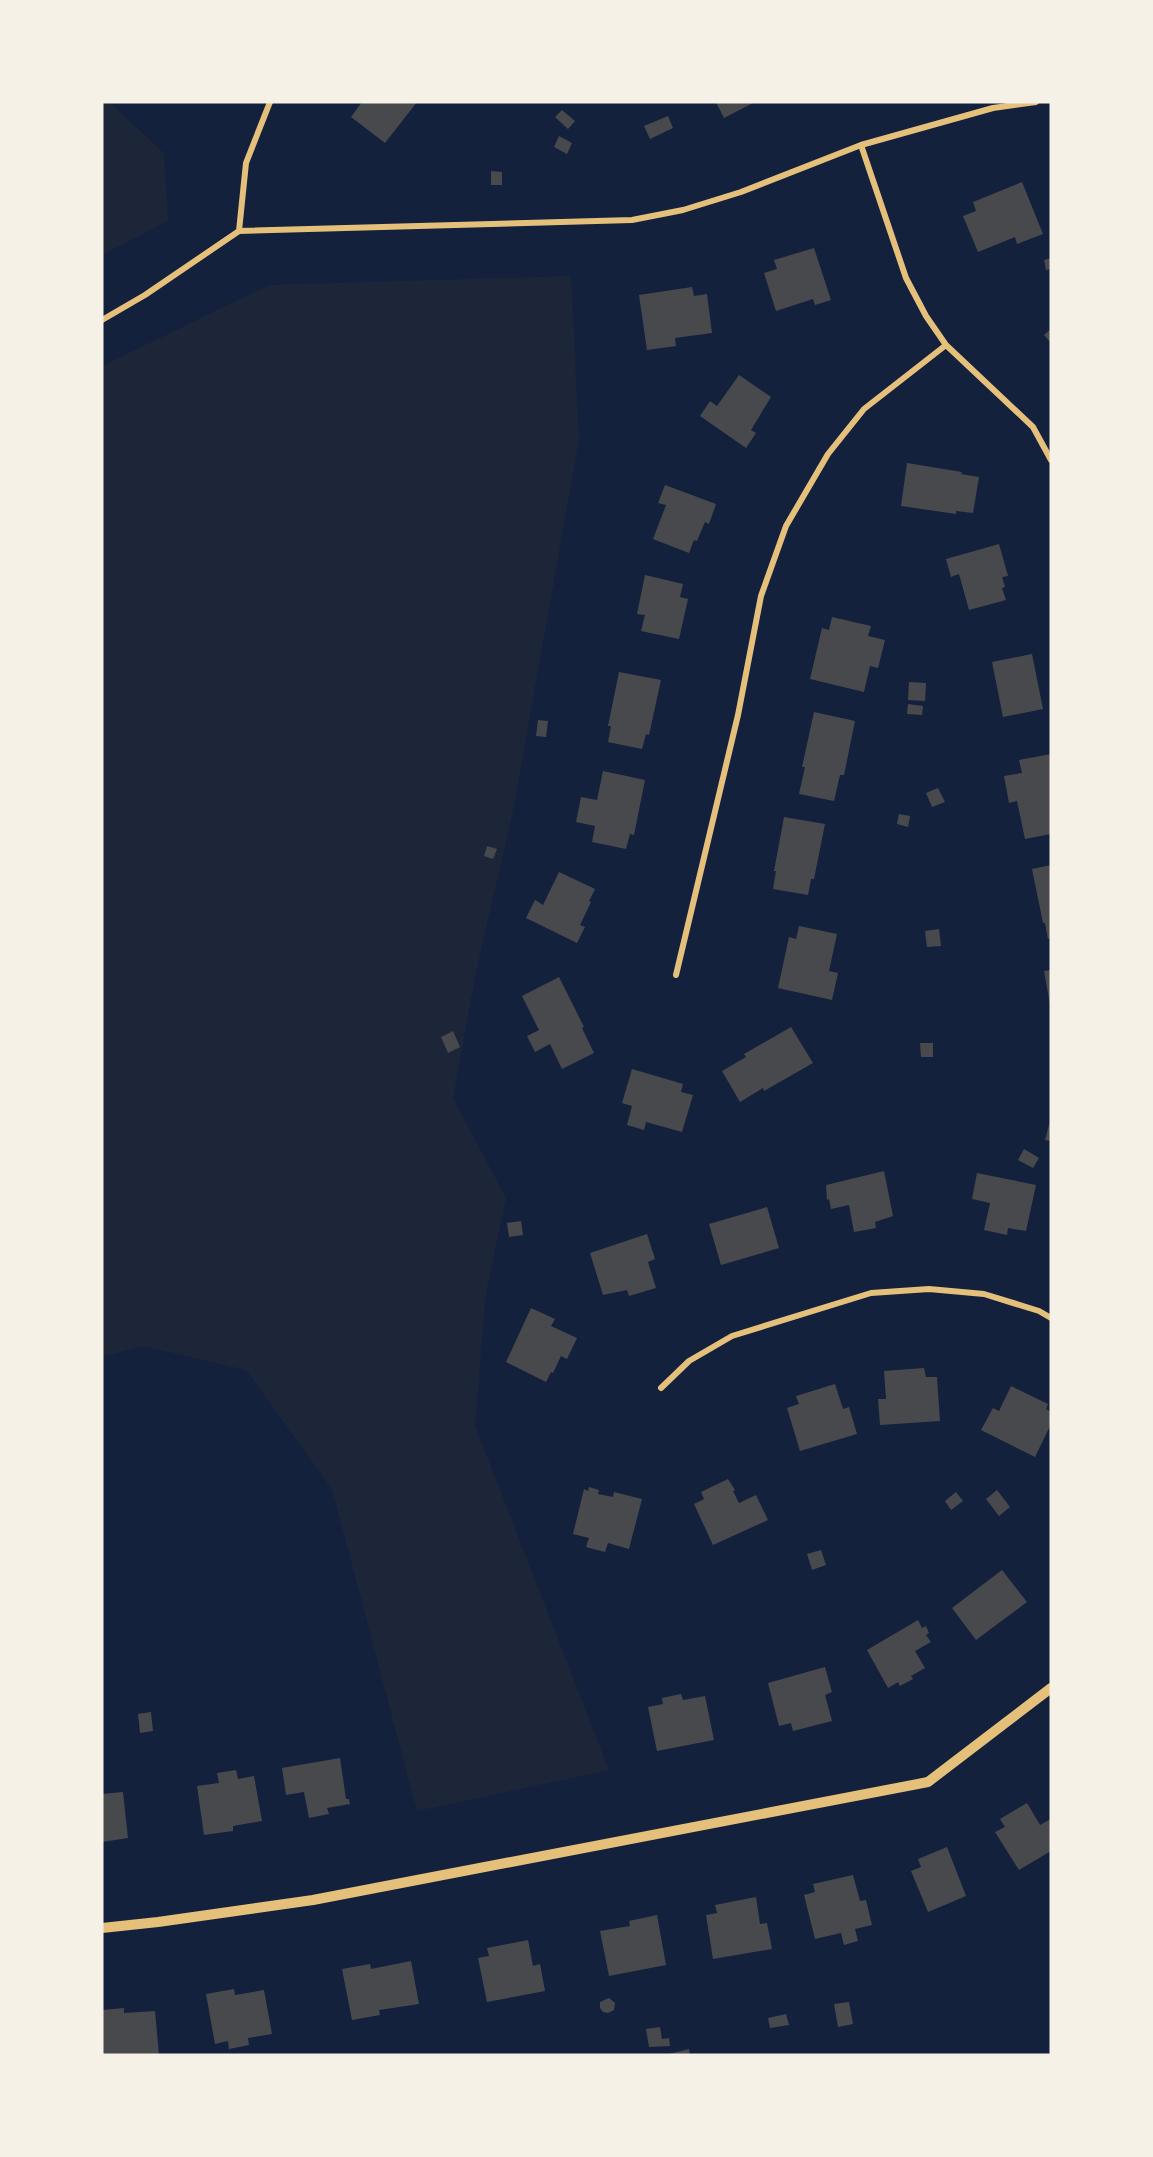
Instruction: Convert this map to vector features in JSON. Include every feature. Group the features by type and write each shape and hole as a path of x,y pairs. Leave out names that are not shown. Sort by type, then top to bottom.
{"street":[{"path":"239,231 246,163 270,102"},
{"path":"102,320 145,295 239,231 633,220 683,210 741,192 861,145 993,108 1036,102"},
{"path":"861,145 906,278 926,316 946,345 1033,427 1051,460"},
{"path":"676,975 738,715 761,596 786,526 828,454 864,409 946,345"},
{"path":"661,1388 690,1361 732,1336 871,1293 929,1289 984,1294 1039,1311 1051,1318"},
{"path":"102,1928 313,1900 928,1782 1051,1688"}],"shaded area":[{"path":"102,102 109,102 164,153 168,221 102,255"},
{"path":"571,276 579,439 514,806 476,972 453,1098 506,1198 486,1293 475,1426 609,1770 417,1811 332,1489 246,1370 143,1346 102,1357 102,366 269,285"}],"building":[{"path":"362,102 417,102 385,143 351,117"},
{"path":"716,102 755,102 724,118"},
{"path":"562,110 575,121 568,129 555,117"},
{"path":"668,116 673,128 650,139 644,126"},
{"path":"559,136 572,143 567,154 554,147"},
{"path":"491,171 502,172 502,185 491,185"},
{"path":"1022,182 1043,234 1017,244 1015,237 978,252 963,216 976,211 973,202"},
{"path":"814,248 831,300 815,305 813,299 776,311 764,273 777,269 774,260"},
{"path":"1051,258 1051,269 1046,270 1044,260"},
{"path":"692,287 694,296 707,294 712,333 675,338 676,346 647,350 639,295"},
{"path":"1051,329 1051,343 1044,335"},
{"path":"739,375 771,397 751,430 756,433 746,448 700,416 710,401 717,406"},
{"path":"907,463 979,477 973,513 956,511 956,514 901,506"},
{"path":"665,485 716,504 709,524 705,522 689,553 653,539 666,505 658,503"},
{"path":"999,544 1008,576 1002,577 1005,587 1002,588 1006,600 969,610 959,574 951,577 946,559"},
{"path":"645,575 683,584 680,597 688,599 679,639 641,631 645,615 637,614"},
{"path":"832,617 871,626 868,636 885,640 878,668 870,666 864,692 810,679 822,628 829,630"},
{"path":"1032,654 1043,709 1003,717 992,662"},
{"path":"619,672 661,680 649,735 646,734 642,749 608,742 611,726 608,726"},
{"path":"909,682 926,683 925,701 908,700"},
{"path":"908,704 923,706 922,715 907,714"},
{"path":"814,712 855,721 844,775 840,775 834,801 799,794 805,767 802,767"},
{"path":"538,720 548,721 546,737 536,736"},
{"path":"1051,754 1051,834 1025,839 1017,801 1009,803 1004,776 1022,773 1019,760"},
{"path":"603,771 645,780 634,835 630,834 626,849 592,842 595,826 576,822 581,797 597,800"},
{"path":"938,788 945,802 932,807 926,793"},
{"path":"899,814 910,816 908,827 897,824"},
{"path":"784,817 825,824 814,879 811,879 808,895 773,889"},
{"path":"487,846 497,849 493,859 484,856"},
{"path":"1051,865 1051,938 1048,939 1032,869"},
{"path":"559,872 595,889 580,925 585,927 577,943 526,918 535,900 543,905"},
{"path":"799,926 837,934 829,971 838,973 832,1000 778,988 789,937 796,939"},
{"path":"939,929 941,946 927,947 925,931"},
{"path":"1051,970 1051,1005 1050,1005 1044,971"},
{"path":"559,977 594,1053 562,1069 550,1044 535,1052 527,1036 539,1030 522,996"},
{"path":"791,1027 813,1063 740,1102 722,1071 746,1057 744,1054"},
{"path":"453,1031 460,1047 448,1053 441,1037"},
{"path":"920,1043 933,1043 933,1057 921,1057"},
{"path":"632,1069 683,1084 681,1092 693,1095 682,1132 646,1122 644,1130 627,1125 632,1106 622,1103"},
{"path":"1051,1121 1051,1141 1045,1140"},
{"path":"1024,1149 1039,1158 1033,1168 1018,1160"},
{"path":"884,1171 893,1216 875,1222 876,1228 854,1232 849,1205 831,1209 829,1199 827,1200 826,1185"},
{"path":"977,1173 1036,1185 1026,1231 1008,1228 1007,1235 984,1230 990,1203 972,1199"},
{"path":"767,1207 779,1248 721,1265 709,1224"},
{"path":"521,1221 523,1235 509,1237 507,1223"},
{"path":"647,1234 655,1259 648,1262 656,1288 629,1296 627,1290 603,1295 590,1253"},
{"path":"531,1308 555,1319 551,1326 577,1338 567,1359 561,1356 546,1382 506,1362"},
{"path":"924,1368 926,1377 937,1377 940,1421 880,1425 878,1399 886,1399 884,1371"},
{"path":"835,1384 843,1409 849,1407 857,1434 800,1451 787,1408 799,1404 796,1396"},
{"path":"1011,1386 1048,1404 1046,1409 1051,1412 1051,1424 1035,1457 981,1430 993,1408 999,1411"},
{"path":"728,1479 739,1503 756,1495 768,1520 713,1545 694,1504 704,1499 701,1492"},
{"path":"589,1487 599,1490 598,1494 613,1497 614,1492 642,1499 629,1549 608,1543 605,1552 586,1547 589,1538 573,1534 584,1489 588,1491"},
{"path":"997,1490 1010,1507 999,1516 986,1499"},
{"path":"956,1492 963,1501 951,1510 945,1501"},
{"path":"821,1550 826,1565 812,1570 807,1554"},
{"path":"1002,1570 1027,1602 976,1640 952,1608"},
{"path":"918,1620 922,1628 926,1626 929,1633 926,1635 931,1642 915,1651 925,1668 911,1676 913,1679 900,1686 898,1682 888,1688 867,1650"},
{"path":"825,1667 832,1692 825,1695 832,1721 793,1731 791,1723 779,1726 768,1683"},
{"path":"681,1694 683,1700 705,1696 714,1740 657,1751 648,1707 663,1704 662,1698"},
{"path":"151,1712 153,1731 140,1733 138,1714"},
{"path":"340,1758 346,1799 349,1799 350,1804 327,1808 329,1814 309,1818 304,1792 286,1795 282,1768"},
{"path":"236,1770 238,1779 254,1776 262,1821 233,1826 233,1831 204,1835 197,1786 219,1783 217,1773"},
{"path":"123,1792 128,1838 102,1842 102,1794"},
{"path":"1027,1803 1040,1825 1051,1819 1051,1851 1019,1870 995,1832 1005,1827 1000,1819"},
{"path":"947,1847 966,1896 928,1912 911,1871 921,1867 918,1859"},
{"path":"853,1875 860,1901 866,1900 872,1925 855,1929 858,1941 844,1945 841,1933 815,1939 804,1895 815,1892 813,1884"},
{"path":"756,1897 760,1924 767,1923 772,1949 713,1959 706,1915 717,1913 715,1905"},
{"path":"657,1915 666,1965 609,1976 600,1931 630,1926 629,1921"},
{"path":"528,1940 533,1966 540,1964 545,1991 487,2002 478,1958 489,1956 487,1948"},
{"path":"411,1961 419,2004 379,2010 380,2015 352,2020 342,1969 370,1964 371,1969"},
{"path":"234,1989 235,1995 264,1990 272,2034 248,2038 249,2045 229,2049 228,2041 215,2044 206,1994"},
{"path":"609,1998 615,2003 614,2010 608,2013 603,2012 600,2002"},
{"path":"849,2002 853,2024 838,2027 834,2004"},
{"path":"124,2008 124,2013 155,2011 159,2055 102,2055 102,2010"},
{"path":"786,2014 789,2025 770,2028 768,2018"},
{"path":"660,2027 662,2039 669,2038 670,2046 649,2047 646,2029"},
{"path":"689,2049 690,2055 669,2055 669,2054"}]}
